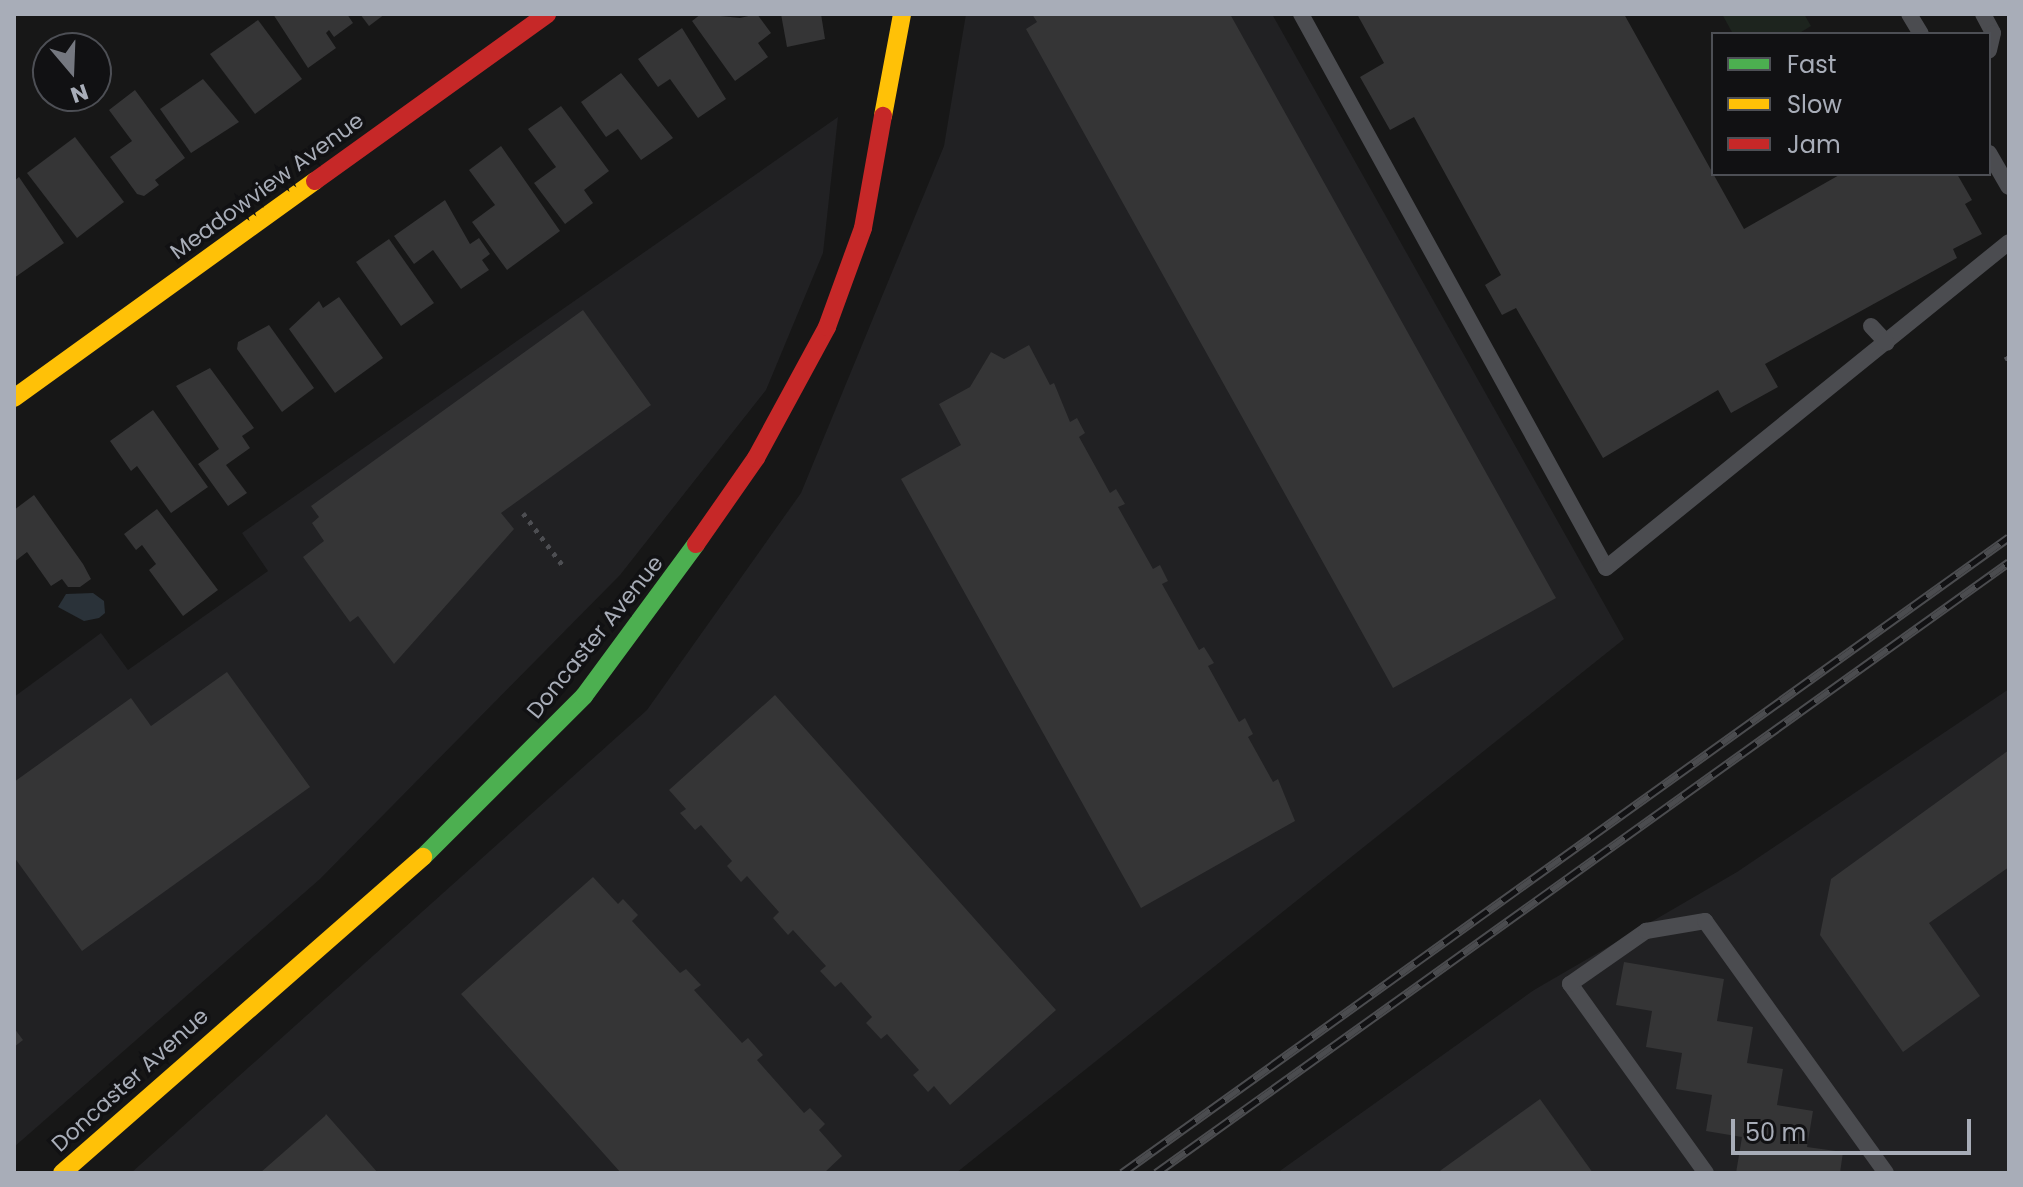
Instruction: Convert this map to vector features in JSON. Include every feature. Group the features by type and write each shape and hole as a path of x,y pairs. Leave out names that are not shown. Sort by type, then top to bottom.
{"street":[{"name":"Meadowview Avenue","path":"14,398 547,14"},
{"name":"Doncaster Avenue","path":"62,1173 430,851 584,696 644,620 756,458 827,327 863,228 902,14"}],"lane":[{"path":"1301,14 1606,568 2009,242"},
{"path":"1909,14 1920,32"},
{"path":"1983,14 1993,33 1991,42"},
{"path":"1991,156 2009,187"},
{"path":"1871,326 1887,343"},
{"path":"1706,1173 1570,984 1646,931 1705,921 1886,1173"}],"path":[{"path":"523,513 564,567"}],"shaded area":[{"path":"966,14 1272,14 1624,639 956,1173 131,1173 647,710 801,493 944,146"},
{"path":"1722,14 1804,14 1811,26 1801,32 1732,32"},
{"path":"838,117 823,253 766,390 620,575 320,879 14,1147 14,697 101,633 128,670 268,571 242,533"},
{"path":"93,593 104,601 105,613 99,618 84,621 58,607 66,594"},
{"path":"2009,689 2009,1173 1277,1173 1534,990 1737,872"}],"building":[{"path":"273,14 347,14 353,23 334,37 329,30 326,33 336,48 308,68"},
{"path":"360,14 385,14 369,26"},
{"path":"701,14 740,18 757,14 771,33 758,43 768,57 735,81 692,21"},
{"path":"781,14 821,14 825,39 787,47"},
{"path":"1032,14 1230,14 1556,598 1393,688 1026,29 1037,22"},
{"path":"1357,14 1624,14 1711,170 1711,176 1714,176 1744,229 1837,176 1958,176 1972,200 1965,204 1982,234 1953,249 1957,258 1765,364 1778,387 1731,413 1718,390 1603,458 1516,308 1502,315 1485,285 1501,275 1414,117 1390,130 1360,77 1384,63"},
{"path":"258,20 302,79 255,114 210,54"},
{"path":"682,28 726,99 698,118 670,79 658,87 638,59"},
{"path":"621,73 673,138 641,160 618,129 606,137 581,102"},
{"path":"203,79 239,122 191,153 160,109"},
{"path":"135,90 185,158 155,180 159,185 144,196 137,194 110,157 132,141 110,112"},
{"path":"561,106 609,171 584,190 593,203 565,224 534,183 556,167 528,129"},
{"path":"75,137 124,202 77,238 27,173"},
{"path":"501,146 560,231 507,270 472,222 495,205 469,170"},
{"path":"19,177 64,243 14,278 14,181"},
{"path":"445,200 470,244 479,238 490,254 482,260 489,270 461,289 433,250 414,264 394,236"},
{"path":"389,239 434,303 401,326 356,262"},
{"path":"339,297 383,358 335,393 289,329 319,301 323,308"},
{"path":"583,310 651,405 501,513 514,529 394,664 358,616 350,622 303,557 324,541 312,523 319,517 311,506"},
{"path":"269,325 314,388 282,412 237,349 238,342"},
{"path":"1029,345 1050,385 1054,383 1070,422 1077,418 1085,433 1079,437 1110,493 1116,489 1125,504 1118,507 1153,569 1160,565 1168,581 1162,584 1199,650 1204,647 1214,663 1208,666 1239,722 1245,718 1253,734 1248,737 1273,782 1278,779 1295,821 1141,908 901,479 961,445 939,404 970,387 991,352 1004,359"},
{"path":"210,368 254,428 242,436 250,448 226,465 247,493 228,506 198,464 219,449 176,386"},
{"path":"153,410 208,487 171,513 137,466 131,471 110,441"},
{"path":"34,495 91,579 80,587 68,587 62,579 51,586 27,552 14,562 14,510"},
{"path":"157,509 218,590 183,616 149,570 156,564 142,545 136,550 124,534"},
{"path":"227,672 310,787 82,951 14,857 14,782 131,698 151,726"},
{"path":"775,695 1056,1010 950,1105 934,1086 928,1092 913,1075 919,1070 887,1034 881,1039 866,1023 872,1017 841,982 835,987 820,971 826,966 793,930 788,935 773,918 779,912 747,876 741,882 727,866 732,861 701,825 695,830 680,813 686,809 669,790"},
{"path":"2009,750 2009,867 1929,923 1980,996 1903,1052 1820,935 1831,879"},
{"path":"593,877 618,904 623,899 638,915 632,921 680,973 686,969 701,985 694,990 742,1043 748,1038 763,1055 757,1060 804,1113 810,1108 825,1124 819,1130 842,1156 824,1173 621,1173 461,994"},
{"path":"1624,962 1724,979 1717,1021 1753,1027 1747,1063 1783,1069 1777,1105 1813,1111 1807,1147 1843,1152 1840,1173 1736,1173 1742,1137 1706,1131 1712,1095 1676,1089 1682,1053 1646,1047 1652,1011 1616,1005"},
{"path":"14,1028 23,1040 14,1047"},
{"path":"1540,1099 1593,1173 1437,1173"},
{"path":"325,1116 378,1173 260,1173"}],"railway":[{"path":"1122,1173 2009,537"},
{"path":"1156,1173 2009,562"}],"traffic: fast":[{"path":"423,857 584,696 696,544"}],"traffic: slow":[{"path":"883,116 902,14"},
{"path":"14,398 315,181"},
{"path":"62,1173 423,857"}],"traffic: jam":[{"path":"315,181 547,14"},
{"path":"696,544 756,458 827,327 863,228 883,116"}]}
